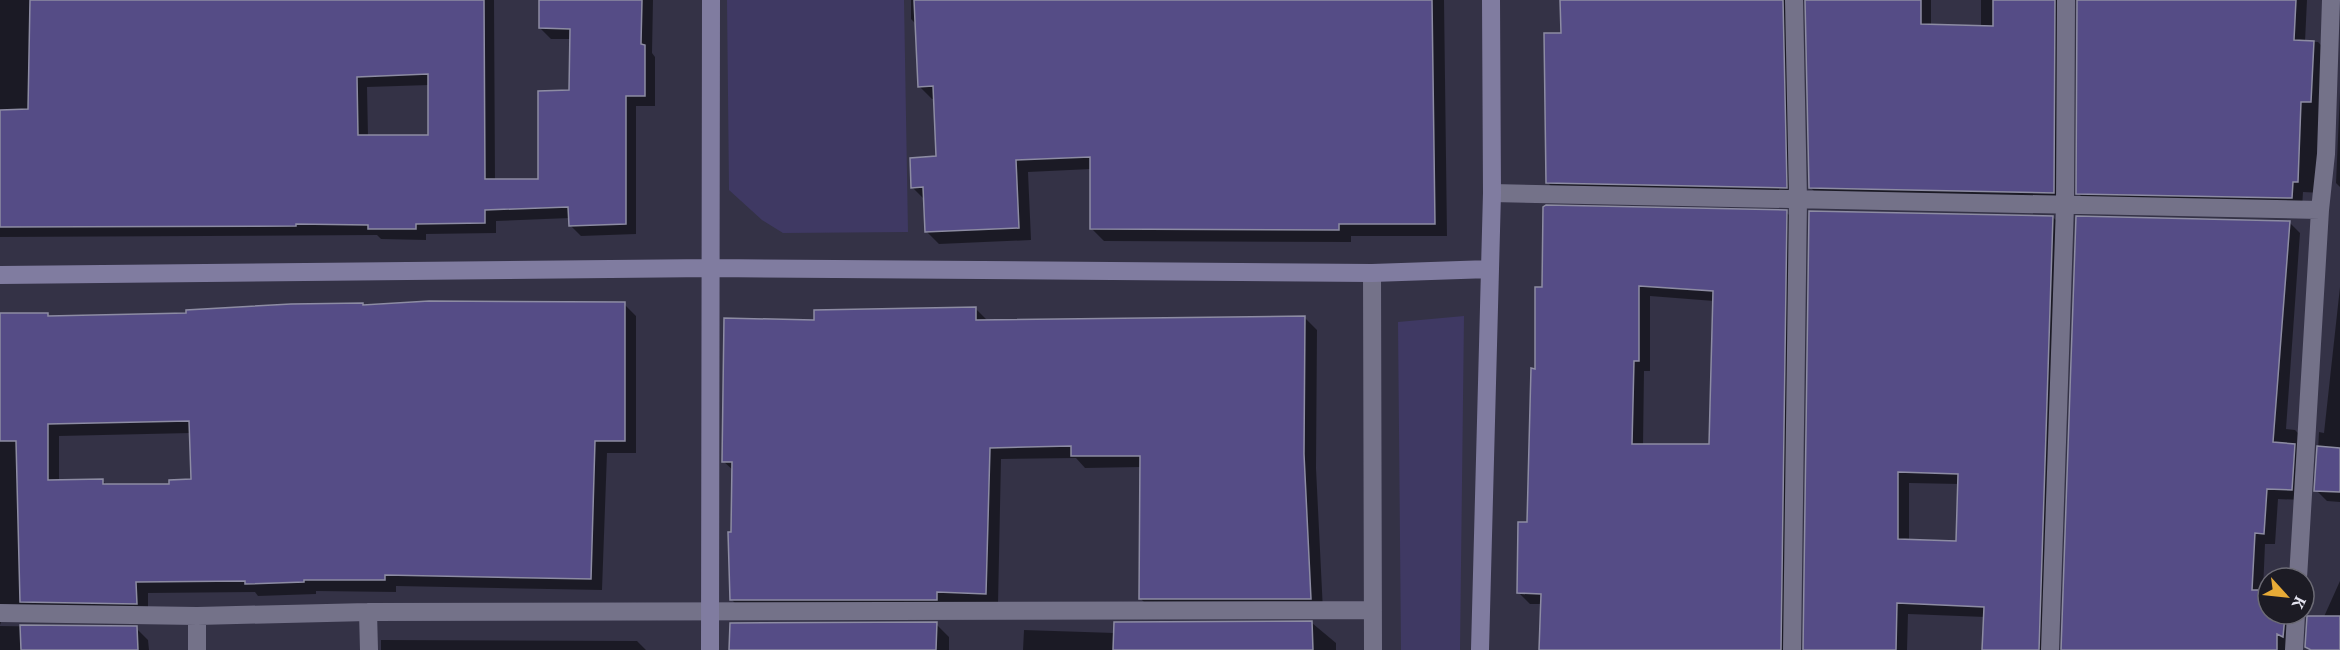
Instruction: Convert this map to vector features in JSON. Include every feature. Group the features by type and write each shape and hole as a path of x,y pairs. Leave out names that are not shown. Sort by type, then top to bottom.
{"street":[{"path":"710,650 711,0"},
{"path":"1480,650 1492,193 1491,0"},
{"path":"1792,650 1798,199 1794,0"},
{"path":"2050,650 2065,205 2066,0"},
{"path":"2299,566 2320,210 2333,155 2331,0"},
{"path":"1492,193 2320,210"},
{"path":"0,275 712,268 1372,273 1490,269"},
{"path":"1372,273 1373,650"},
{"path":"0,613 197,616 368,612 1373,610"},
{"path":"368,612 369,650"},
{"path":"197,616 197,650"},
{"path":"2294,650 2295,626"}],"shaded area":[{"path":"727,0 904,0 908,232 783,233 762,220 729,190"},
{"path":"1464,316 1460,650 1401,650 1398,322"}],"building":[{"path":"30,0 484,0 485,179 538,179 538,91 569,90 570,29 539,28 539,0 642,0 641,44 645,45 645,96 626,96 626,224 569,226 568,207 485,210 485,223 416,224 416,229 368,229 368,225 296,224 296,226 0,227 0,110 28,109","holes":["428,74 428,135 358,135 357,77"]},
{"path":"914,0 1432,0 1435,224 1339,224 1339,230 1090,229 1090,157 1016,160 1019,228 925,232 923,187 911,188 910,158 936,156 933,86 918,87"},
{"path":"1560,0 1783,0 1787,188 1546,183 1544,33 1561,33"},
{"path":"1805,0 1921,0 1921,24 1993,26 1993,0 2055,0 2054,193 1809,188"},
{"path":"2077,0 2296,0 2294,40 2314,41 2311,102 2301,102 2298,182 2293,182 2292,198 2076,194"},
{"path":"1546,205 1787,210 1781,650 1539,650 1541,594 1517,593 1518,522 1527,522 1531,368 1535,369 1535,287 1542,287 1543,207","holes":["1639,286 1713,291 1709,444 1632,444 1634,361 1639,361"]},
{"path":"1809,211 2053,216 2039,650 1982,650 1984,607 1897,603 1896,650 1803,650","holes":["1898,472 1958,474 1956,541 1898,539"]},
{"path":"2076,216 2290,221 2273,442 2295,444 2292,490 2267,489 2264,534 2255,533 2252,590 2256,590 2256,626 2284,626 2283,637 2277,634 2277,650 2061,650"},
{"path":"429,301 625,302 625,441 595,441 591,579 385,575 385,580 304,580 304,582 245,584 245,581 136,582 137,604 20,602 16,441 0,441 0,313 48,313 48,316 186,313 186,310 291,304 363,303 363,305","holes":["189,421 191,479 169,480 169,484 103,484 103,479 48,480 48,424"]},
{"path":"976,307 976,320 1305,316 1304,454 1311,599 1139,599 1140,456 1071,456 1071,446 990,448 986,594 937,592 937,600 730,600 728,532 731,532 732,462 722,462 724,318 814,320 814,310"},
{"path":"2317,446 2340,448 2340,492 2314,491"},
{"path":"2316,616 2340,616 2340,650 2311,650 2305,647 2306,626 2316,626"},
{"path":"1312,621 1313,650 1113,650 1114,622"},
{"path":"937,622 936,650 729,650 730,623"},
{"path":"20,625 137,626 138,650 21,650"}]}
